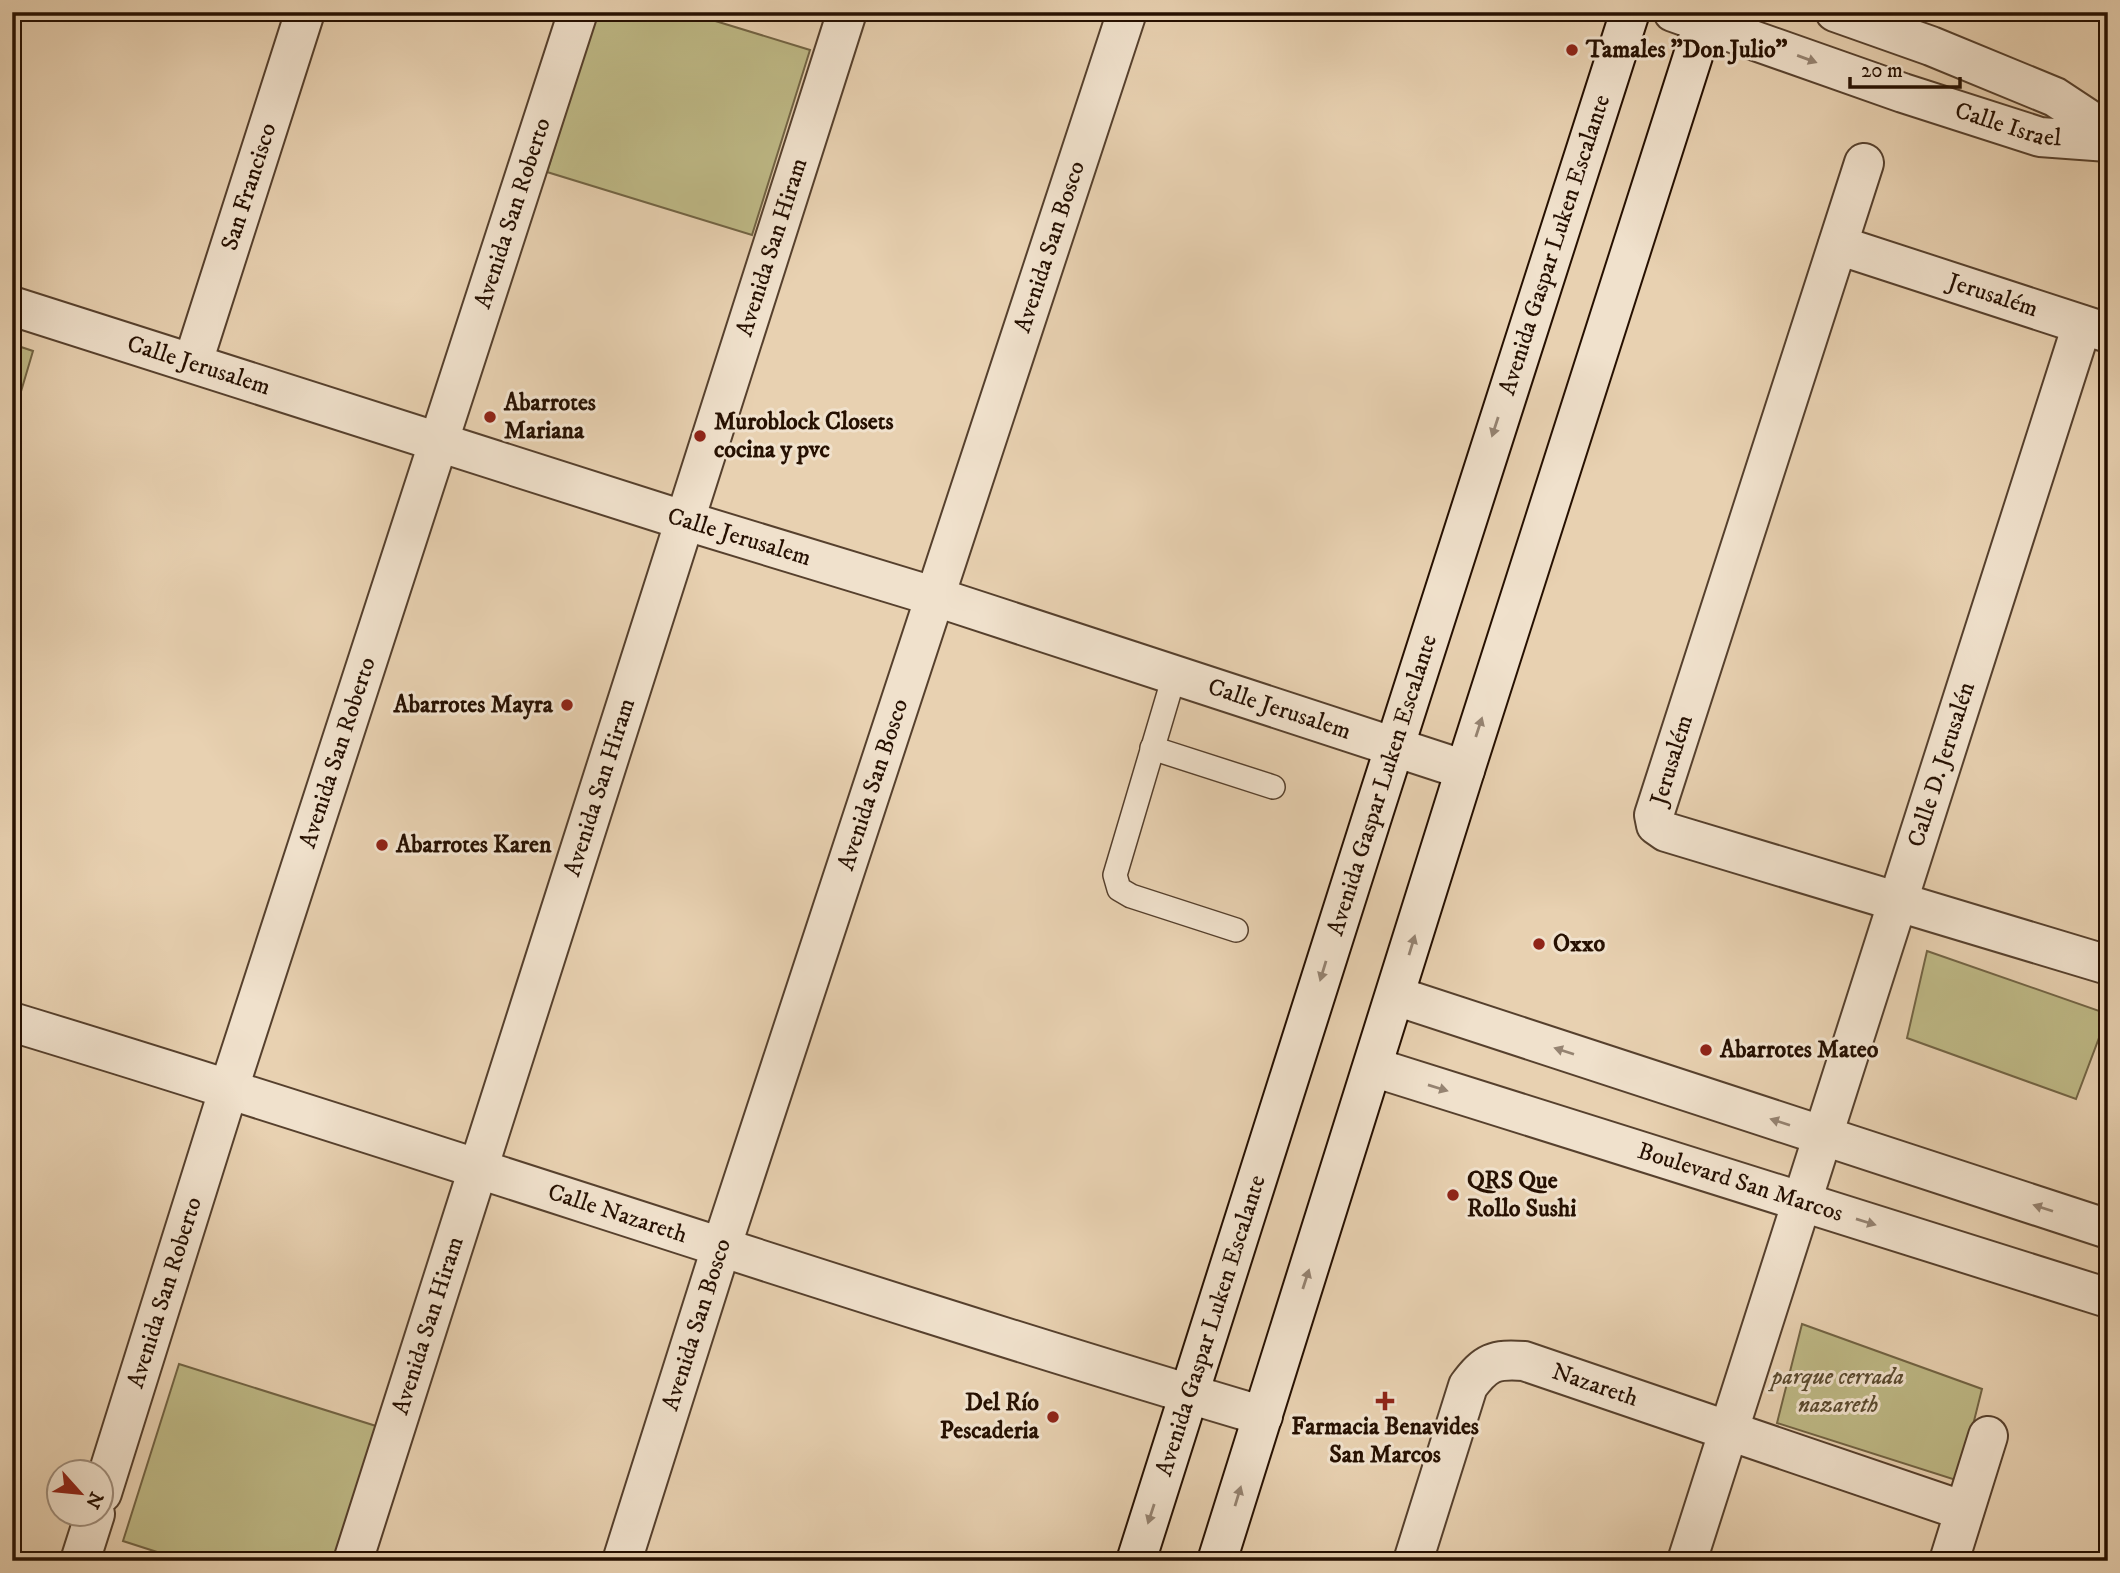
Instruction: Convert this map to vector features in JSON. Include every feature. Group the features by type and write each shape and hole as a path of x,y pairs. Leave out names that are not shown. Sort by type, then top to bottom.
{"street":[{"name":"San Francisco","path":"193,362 305,12"},
{"name":"Avenida San Roberto","path":"113,1458 229,1088 579,12"},
{"name":"Avenida San Hiram","path":"353,1561 847,12"},
{"name":"Avenida San Bosco","path":"622,1561 1127,12"},
{"name":"Avenida Gaspar Luken Escalante","path":"1136,1561 1393,744 1630,12"},
{"name":"Calle Israel","path":"1835,12 1931,46 2055,97 2108,132"},
{"name":"Calle Israel","path":"1695,15 1903,93 2040,136 2108,142"},
{"path":"1217,1561 1396,996 1695,15"},
{"name":"Jerusalém","path":"1864,163 1654,814 1656,825 1666,832 2108,965"},
{"name":"Jerusalém","path":"1838,245 2095,329"},
{"name":"Calle Jerusalem","path":"12,306 683,520 936,597 1393,744 1465,770"},
{"name":"Calle D. Jerusalén","path":"1803,1202 1897,901 2095,329"},
{"path":"1396,996 2108,1229"},
{"name":"Calle Nazareth","path":"12,1022 229,1088 722,1248 1263,1416"},
{"name":"Boulevard San Marcos","path":"1373,1067 2108,1298"},
{"path":"1687,1561 1731,1432 1803,1202"},
{"name":"Nazareth","path":"1413,1561 1468,1386 1483,1366 1503,1359 1524,1361 1964,1511"},
{"path":"1948,1561 1988,1436"},
{"path":"80,1561 91,1528"}],"lane":[{"path":"1175,674 1115,875 1119,889 1131,896 1236,930"},
{"path":"1152,748 1273,787"}],"green space":[{"path":"597,12 686,12 810,50 752,235 547,172"},
{"path":"12,344 33,351 12,422"},
{"path":"1927,951 2108,1014 2076,1099 1907,1038"},
{"name":"parque cerrada nazareth","path":"1802,1324 1982,1389 1959,1481 1777,1423"},
{"path":"179,1364 376,1426 333,1561 185,1561 123,1541"}],"place":[{"name":"Tamales \"Don Julio\"","path":"1572,50"},
{"name":"Abarrotes Mariana","path":"490,417"},
{"name":"Muroblock Closets cocina y pvc","path":"700,436"},
{"name":"Abarrotes Mayra","path":"567,705"},
{"name":"Abarrotes Karen","path":"382,845"},
{"name":"Oxxo","path":"1539,944"},
{"name":"Abarrotes Mateo","path":"1706,1050"},
{"name":"QRS Que Rollo Sushi","path":"1453,1195"},
{"name":"Farmacia Benavides San Marcos","path":"1385,1401"},
{"name":"Del Río Pescaderia","path":"1053,1417"}]}
